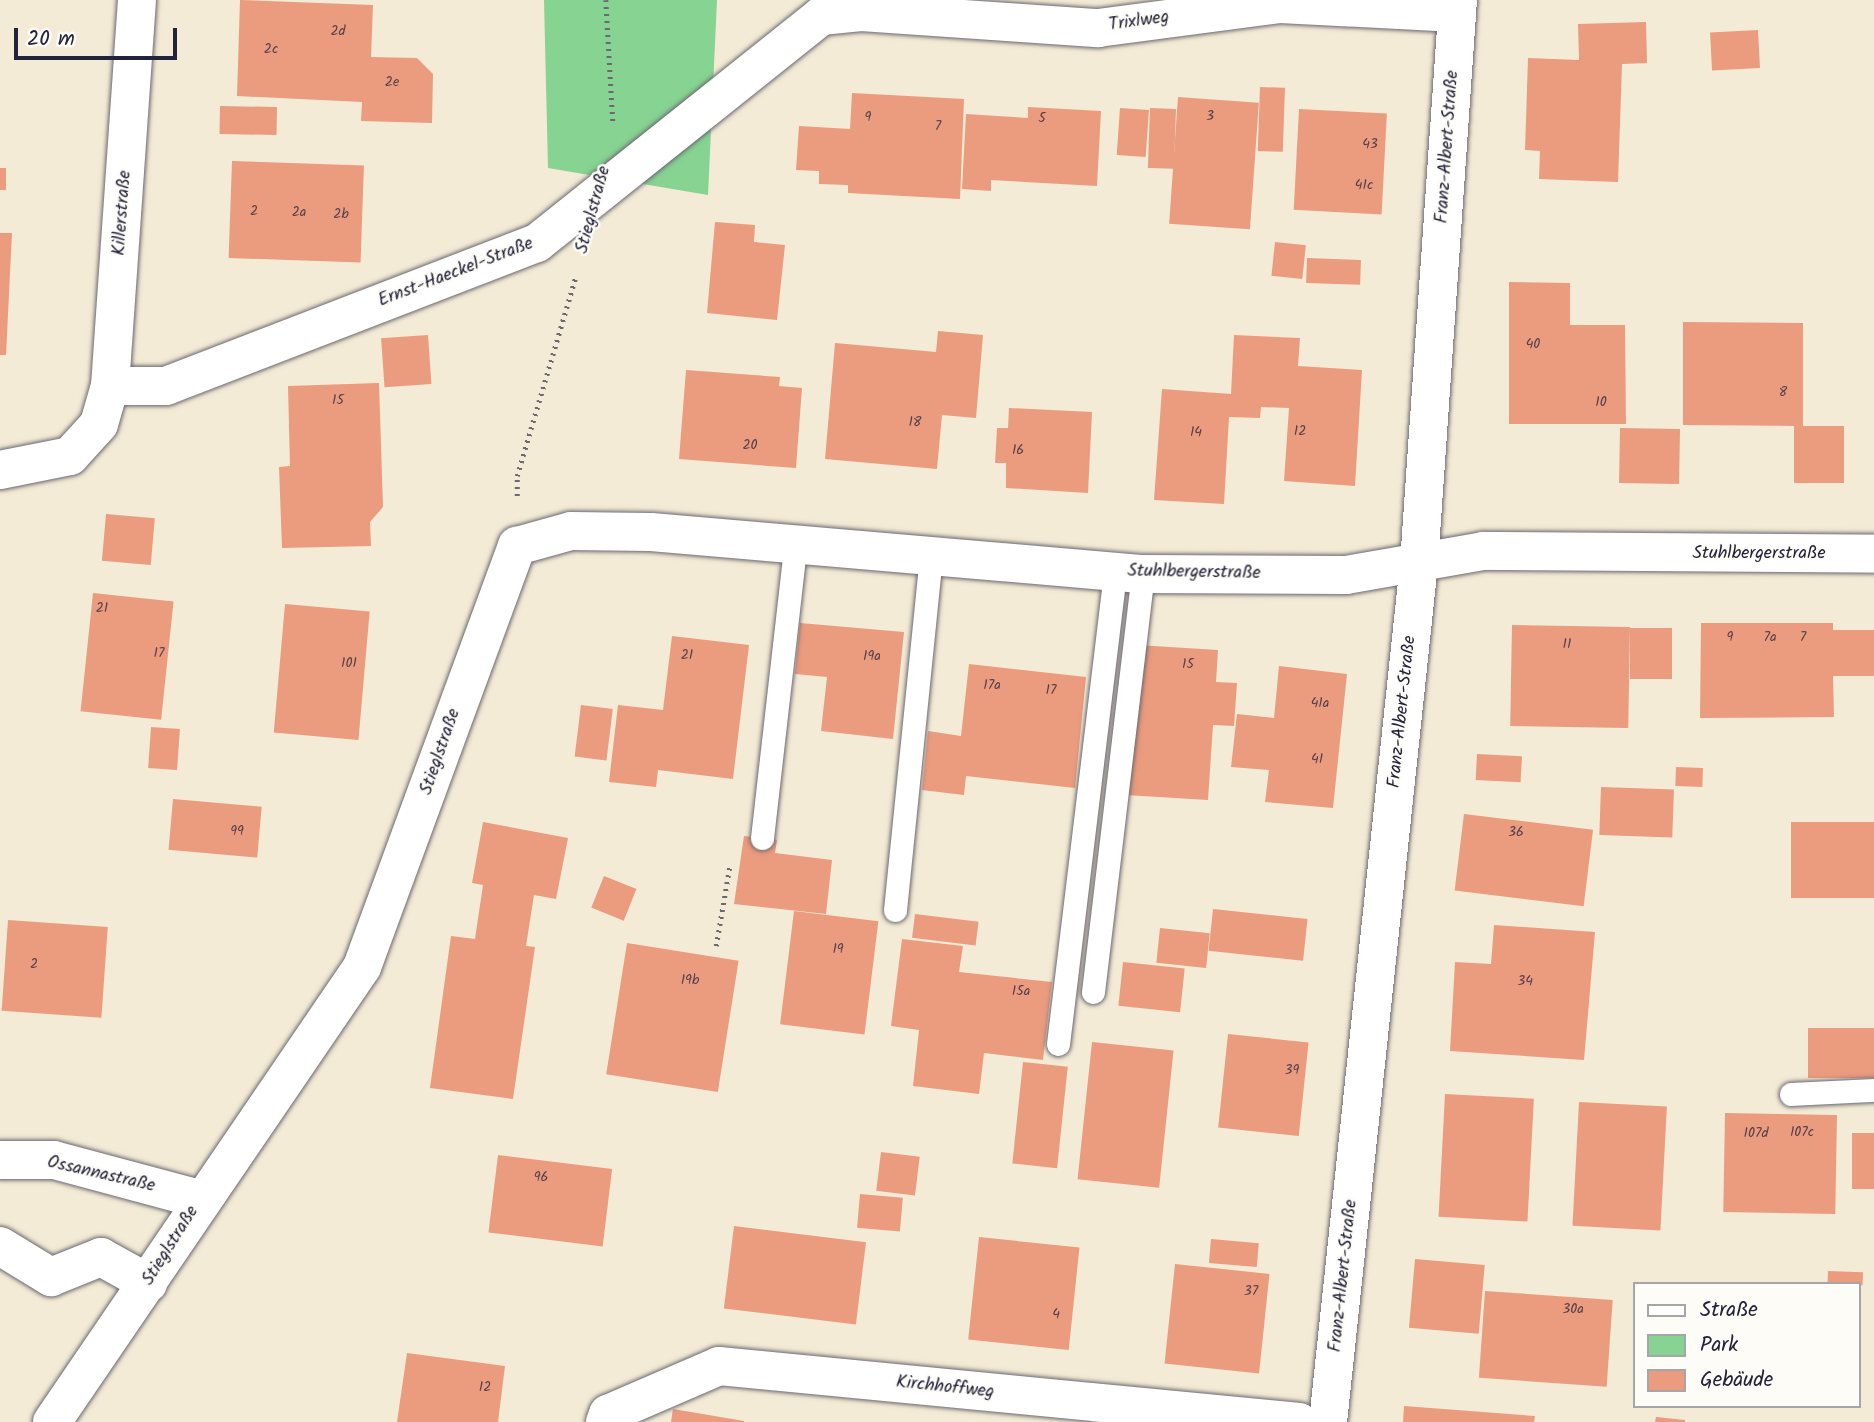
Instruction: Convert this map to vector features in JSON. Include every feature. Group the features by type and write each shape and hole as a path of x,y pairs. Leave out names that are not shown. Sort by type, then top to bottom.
{"street":[{"name":"Killerstraße","path":"0,470 70,456 99,424 110,386 137,0"},
{"name":"Trixlweg","path":"821,16 861,12 1098,28 1280,4 1458,7"},
{"name":"Franz-Albert-Straße","path":"1328,1422 1419,562 1458,7"},
{"name":"Ernst-Haeckel-Straße","path":"110,386 166,386 524,248 602,194 821,16"},
{"name":"Stuhlbergerstraße","path":"517,546 572,531 1129,572 1346,575 1483,551 1874,555"},
{"name":"Stieglstraße","path":"52,1422 148,1283 200,1199 362,967 517,546"},
{"name":"Ossannastraße","path":"0,1160 54,1160 200,1199"},
{"path":"0,1246 51,1277 101,1256 148,1283"},
{"name":"Kirchhoffweg","path":"605,1422 608,1415 719,1366 1299,1422"}],"lane":[{"path":"762,838 795,547"},
{"path":"895,910 931,557"},
{"path":"1093,992 1129,572"},
{"path":"1058,1044 1129,572"},
{"path":"1791,1094 1874,1090"}],"path":[{"name":"Stieglstraße","path":"602,194 616,97 606,0"},
{"name":"Stieglstraße","path":"517,546 517,476 578,270"},
{"path":"716,946 736,831 765,813"}],"green space":[{"path":"544,0 717,0 708,195 548,168"}],"building":[{"path":"240,0 373,5 371,57 417,58 433,74 432,123 361,121 362,102 237,96"},
{"path":"1646,22 1647,63 1622,64 1618,182 1539,179 1540,151 1525,150 1528,58 1579,60 1578,24"},
{"path":"1758,30 1760,68 1712,70 1710,33"},
{"path":"1260,87 1285,88 1283,152 1258,151"},
{"path":"852,93 964,99 960,199 848,193 848,185 819,184 819,171 796,170 799,126 850,129"},
{"path":"1178,97 1259,103 1250,229 1169,224"},
{"path":"220,106 277,107 277,135 220,134"},
{"path":"1028,107 1101,111 1097,186 991,180 991,191 962,189 966,114 1028,118"},
{"path":"1120,108 1149,110 1146,157 1117,155"},
{"path":"1150,108 1176,109 1174,169 1148,168"},
{"path":"1299,109 1387,114 1382,214 1294,210"},
{"path":"232,161 364,166 361,263 229,258"},
{"path":"0,168 6,168 6,190 0,190"},
{"path":"715,222 755,225 754,242 785,245 777,320 707,313"},
{"path":"0,233 12,233 6,355 0,355"},
{"path":"1275,242 1306,245 1302,279 1271,276"},
{"path":"1307,258 1361,260 1360,285 1306,283"},
{"path":"1509,282 1570,283 1570,325 1625,325 1626,424 1509,424"},
{"path":"1683,322 1803,323 1803,426 1844,426 1844,483 1794,483 1794,426 1683,425"},
{"path":"938,331 983,335 976,418 942,415 937,469 825,459 835,343 936,352"},
{"path":"428,335 431,384 385,387 381,338"},
{"path":"1234,335 1300,338 1298,366 1362,370 1355,486 1284,481 1289,408 1261,407 1260,418 1229,417 1224,504 1154,500 1162,389 1231,394"},
{"path":"686,370 780,377 779,386 802,388 796,468 679,459"},
{"path":"379,383 383,507 370,522 371,546 282,548 279,467 290,466 288,386"},
{"path":"1009,408 1092,412 1088,493 1006,488 1006,463 995,463 997,428 1008,428"},
{"path":"1620,428 1680,429 1679,484 1619,483"},
{"path":"106,514 155,518 151,565 102,561"},
{"path":"93,593 174,601 161,720 81,711"},
{"path":"285,604 370,611 358,740 274,733"},
{"path":"800,623 904,632 893,739 821,731 827,677 795,674"},
{"path":"1701,623 1833,623 1833,630 1874,630 1874,676 1833,676 1834,717 1700,718"},
{"path":"1512,625 1630,627 1628,728 1510,726"},
{"path":"1630,628 1672,628 1672,679 1630,679"},
{"path":"672,636 749,645 733,779 658,770 656,787 609,782 618,705 663,710"},
{"path":"1137,645 1218,650 1216,682 1237,683 1234,726 1213,725 1208,800 1126,795"},
{"path":"969,664 1086,677 1075,788 966,776 964,795 922,790 928,731 961,736"},
{"path":"1279,666 1347,674 1333,808 1265,802 1269,770 1231,767 1237,714 1274,718"},
{"path":"581,705 613,709 606,761 575,757"},
{"path":"151,727 180,729 177,770 148,768"},
{"path":"1477,754 1522,756 1521,782 1476,780"},
{"path":"1676,767 1703,768 1702,787 1675,786"},
{"path":"1601,787 1674,790 1672,838 1599,835"},
{"path":"173,799 262,807 257,858 169,850"},
{"path":"1464,814 1593,830 1584,906 1455,890"},
{"path":"483,822 568,838 556,899 534,895 526,946 535,947 513,1099 430,1088 451,936 475,939 483,885 472,883"},
{"path":"1791,822 1874,822 1874,898 1791,898"},
{"path":"744,836 777,840 775,853 832,860 826,914 734,904"},
{"path":"604,876 636,889 624,921 591,908"},
{"path":"1213,909 1307,919 1303,961 1209,951"},
{"path":"794,911 878,921 864,1035 780,1024"},
{"path":"915,914 979,922 976,946 912,938"},
{"path":"8,920 108,927 101,1018 2,1011"},
{"path":"1494,925 1595,932 1584,1060 1450,1051 1455,962 1491,964"},
{"path":"1160,928 1210,933 1206,968 1156,963"},
{"path":"902,939 963,946 959,972 1052,982 1043,1060 984,1053 979,1094 913,1086 919,1030 891,1026"},
{"path":"627,943 739,961 718,1092 606,1074"},
{"path":"1123,962 1185,968 1180,1012 1118,1006"},
{"path":"1808,1028 1874,1028 1874,1078 1808,1078"},
{"path":"1228,1034 1309,1042 1299,1136 1218,1127"},
{"path":"1092,1042 1174,1051 1159,1188 1078,1179"},
{"path":"1023,1062 1068,1067 1057,1168 1012,1163"},
{"path":"1445,1094 1534,1099 1527,1221 1439,1217"},
{"path":"1579,1102 1667,1107 1660,1230 1573,1226"},
{"path":"1725,1113 1837,1115 1835,1214 1723,1212"},
{"path":"1852,1133 1874,1133 1874,1189 1852,1189"},
{"path":"881,1152 920,1157 915,1195 876,1191"},
{"path":"498,1155 612,1169 603,1246 488,1232"},
{"path":"860,1194 903,1198 900,1232 857,1228"},
{"path":"734,1226 866,1242 856,1325 724,1308"},
{"path":"979,1237 1079,1248 1069,1350 968,1339"},
{"path":"1211,1239 1259,1243 1257,1267 1209,1263"},
{"path":"1415,1259 1485,1265 1479,1334 1409,1328"},
{"path":"1175,1264 1269,1274 1259,1373 1165,1363"},
{"path":"1828,1271 1863,1272 1863,1285 1860,1282 1828,1282"},
{"path":"1485,1291 1613,1300 1607,1387 1479,1378"},
{"path":"407,1353 505,1366 498,1422 397,1422"},
{"path":"1404,1406 1535,1416 1534,1422 1403,1422"},
{"path":"673,1409 744,1421 744,1422 671,1422"},
{"path":"1656,1417 1685,1420 1685,1422 1655,1422"}]}
